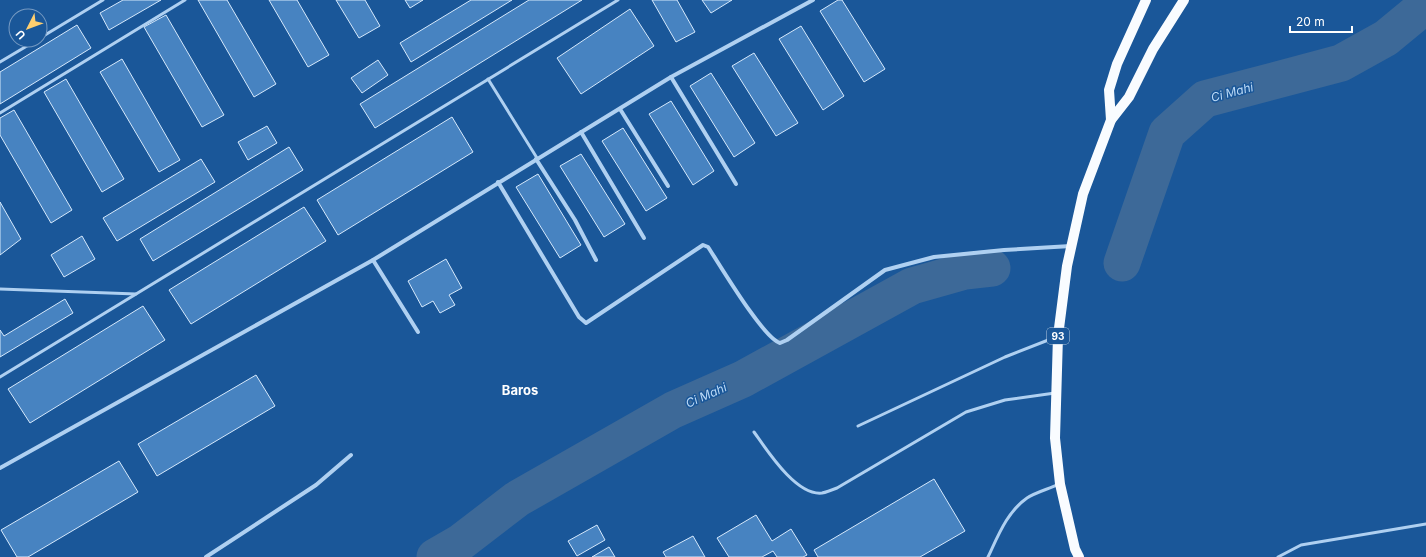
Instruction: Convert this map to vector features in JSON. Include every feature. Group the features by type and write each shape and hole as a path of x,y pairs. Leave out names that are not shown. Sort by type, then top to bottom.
{"main road":[{"name":"93","path":"1111,120 1109,90 1117,64 1146,0"},
{"name":"93","path":"1079,557 1075,549 1060,484 1055,438 1058,336 1067,266 1083,194 1111,120 1129,97 1153,49 1184,0"}],"street":[{"path":"0,468 373,260 498,182 620,109 671,76 806,2 813,0"},
{"path":"671,76 736,184"},
{"path":"620,109 668,186"},
{"path":"581,132 644,238"},
{"path":"537,159 575,220 596,260"},
{"path":"498,182 579,317 586,323 703,245 708,247 753,315 772,337 780,343 787,340 885,270 934,257 1004,250 1071,246"},
{"path":"373,260 418,332"},
{"path":"206,557 316,485 351,455"}],"lane":[{"path":"48,33 103,0"},
{"path":"0,113 185,0"},
{"path":"0,377 618,0"},
{"path":"0,62 24,48"},
{"path":"488,79 537,159"},
{"path":"0,289 137,294"},
{"path":"858,426 1005,357 1058,336"},
{"path":"754,432 785,472 802,488 820,493 837,488 966,412 1005,400 1056,393"},
{"path":"988,557 1006,520 1014,511 1028,498 1060,484"},
{"path":"1278,557 1301,545 1426,524"}],"building":[{"path":"123,0 161,0 109,30 100,13"},
{"path":"198,0 227,0 276,84 254,97"},
{"path":"269,0 297,0 329,55 308,67"},
{"path":"336,0 365,0 380,26 359,38"},
{"path":"405,0 423,0 410,8"},
{"path":"471,0 512,0 411,62 400,43"},
{"path":"529,0 582,0 375,128 360,104"},
{"path":"652,0 677,0 695,32 676,42"},
{"path":"702,0 732,0 711,13"},
{"path":"838,0 842,0 885,69 864,82 820,11"},
{"path":"630,9 654,46 581,94 557,58"},
{"path":"166,15 224,115 202,127 144,27"},
{"path":"77,25 91,48 0,104 0,72 39,48 48,48 48,43"},
{"path":"801,26 844,96 823,110 779,39"},
{"path":"754,53 798,123 776,136 732,66"},
{"path":"122,59 180,160 159,172 100,72"},
{"path":"378,60 388,75 362,93 351,78"},
{"path":"711,73 755,143 734,157 690,86"},
{"path":"66,79 124,179 102,192 44,92"},
{"path":"671,101 714,171 693,185 649,114"},
{"path":"14,110 72,210 51,223 0,135 0,118"},
{"path":"452,117 473,152 338,235 317,200"},
{"path":"267,126 277,143 248,160 238,142"},
{"path":"623,128 667,198 646,211 602,141"},
{"path":"289,147 303,170 153,261 140,239"},
{"path":"581,154 625,224 604,237 560,166"},
{"path":"201,159 215,182 117,241 103,218"},
{"path":"538,174 581,245 560,258 516,187"},
{"path":"0,202 21,239 0,255"},
{"path":"304,207 326,241 191,324 169,290"},
{"path":"82,236 95,259 64,277 51,255"},
{"path":"446,259 462,288 449,295 455,305 440,313 433,301 422,307 408,281"},
{"path":"65,299 73,313 0,357 0,330 4,336"},
{"path":"143,306 165,340 30,423 8,389"},
{"path":"256,375 275,406 157,476 138,444"},
{"path":"119,461 138,492 28,557 17,557 1,530"},
{"path":"934,479 965,531 920,557 818,557 814,550"},
{"path":"756,515 772,541 791,529 807,555 803,557 777,557 773,551 762,557 729,557 717,538"},
{"path":"597,525 605,540 577,556 568,541"},
{"path":"693,536 705,557 666,557 663,552"},
{"path":"609,547 615,557 592,557"}],"waterway":[{"name":"Ci Mahi","path":"1122,263 1167,133 1205,99 1341,63 1386,38 1426,5"},
{"name":"Ci Mahi","path":"435,557 461,542 517,499 673,410 743,379 912,286 965,271 992,268"}],"district":[{"name":"Baros","path":"520,390"}]}
